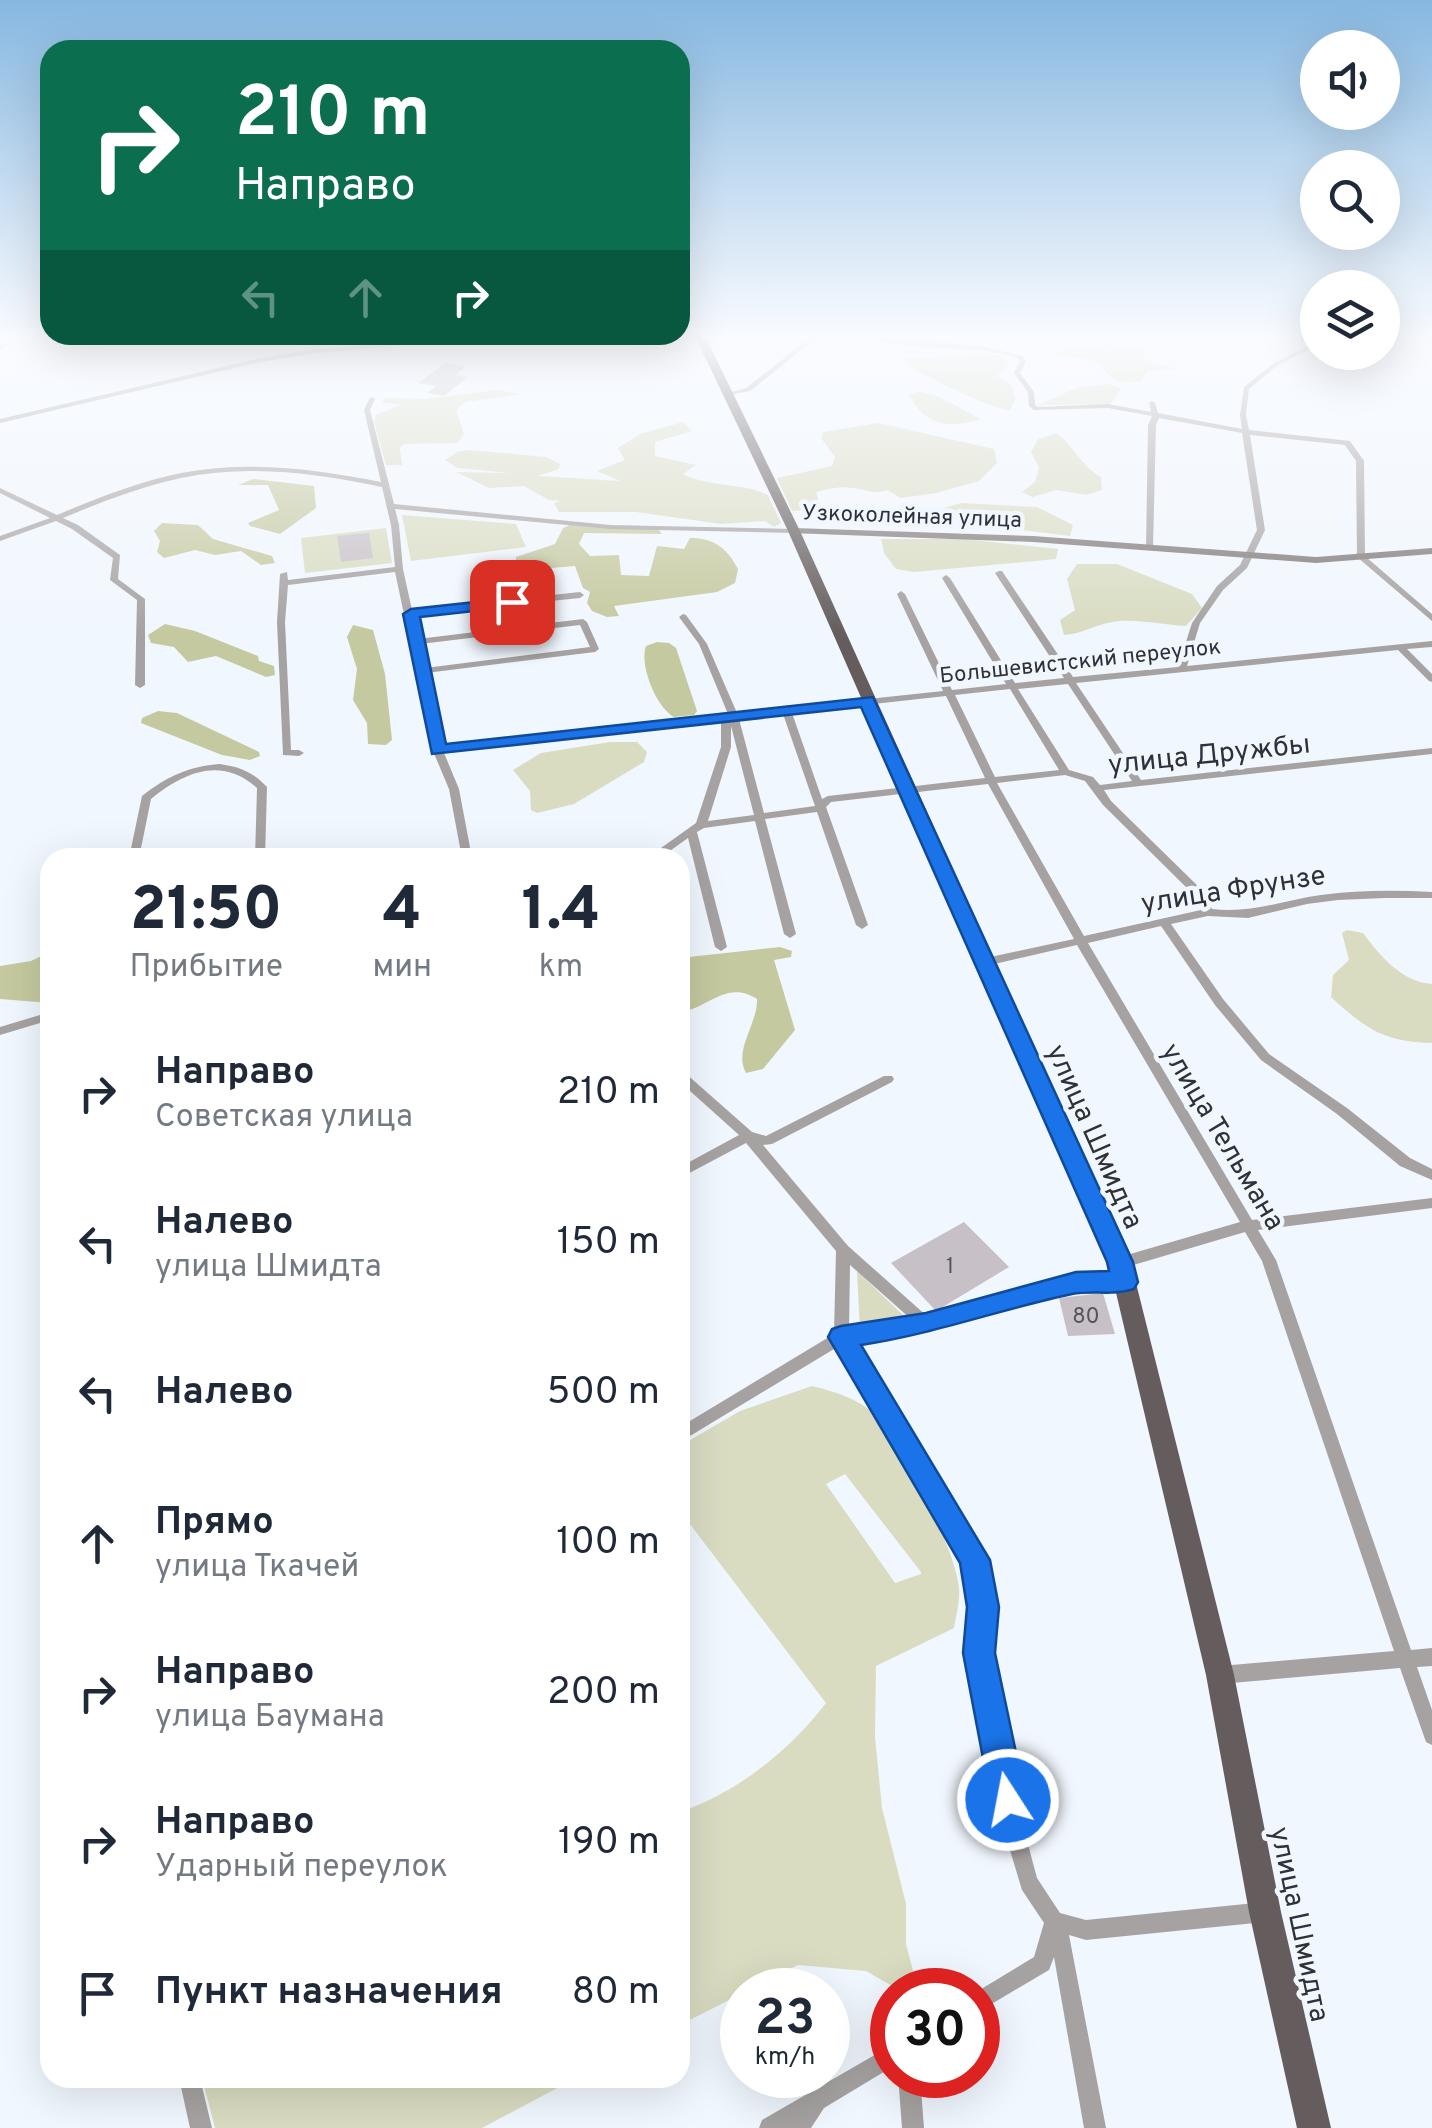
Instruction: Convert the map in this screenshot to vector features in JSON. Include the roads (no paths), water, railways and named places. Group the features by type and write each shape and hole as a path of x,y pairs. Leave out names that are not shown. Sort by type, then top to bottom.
{"main road":[{"name":"улица Шмидта","path":"749,435 1122,1272 1220,1675 1266,1912 1314,2128"}],"street":[{"path":"373,435 391,506 414,642 438,750 454,788 464,848"},
{"path":"1149,546 1152,435"},
{"path":"1182,669 1196,623 1220,588 1244,566 1261,530 1249,435"},
{"path":"1284,435 1347,443 1360,461 1361,557 1432,618"},
{"path":"0,539 174,477 253,466 282,466 385,486"},
{"path":"0,490 75,527 117,557 114,580 141,599 140,685"},
{"name":"Узкоколейная улица","path":"391,506 610,527 1149,546 1316,560 1432,552"},
{"path":"299,753 286,753 281,622 284,579 399,569"},
{"path":"999,574 1139,784"},
{"path":"667,848 697,828 820,807 828,799 1065,772 946,578"},
{"name":"улица Тельмана","path":"900,594 992,782 1269,1260 1432,1736"},
{"path":"411,614 580,595"},
{"path":"683,617 703,644 730,716 790,934"},
{"path":"414,642 583,622 595,649 422,671"},
{"name":"Большевистский переулок","path":"438,750 867,701 1432,644"},
{"path":"1400,647 1432,679"},
{"path":"786,710 862,925"},
{"path":"720,948 697,828 726,747 730,716"},
{"name":"улица Дружбы","path":"1065,772 1088,779 1097,788 1432,750"},
{"path":"136,848 146,798 180,774 220,768 240,770 262,787 260,848"},
{"path":"1097,788 1107,803 1199,892 1208,912"},
{"name":"улица Фрунзе","path":"986,962 1208,912 1242,918 1304,902 1353,895 1432,895"},
{"path":"1163,921 1219,1002 1265,1058 1342,1111 1405,1162 1432,1175"},
{"path":"0,1031 40,1019"},
{"path":"690,1167 748,1136 767,1142 888,1079"},
{"path":"690,1084 748,1136 843,1250 926,1324"},
{"path":"690,1430 841,1337 926,1324 1122,1272 1246,1226 1432,1203"},
{"path":"843,1250 841,1337 975,1560 983,1607 979,1653 1016,1837 1029,1884 1054,1921 1095,2128"},
{"path":"1220,1675 1432,1657"},
{"path":"1054,1921 1086,1930 1266,1912"},
{"path":"1000,1989 1042,1963 1054,1921"},
{"path":"770,2128 870,2069"},
{"path":"192,2088 201,2128"},
{"path":"910,2098 913,2128"},
{"path":"798,2128 818,2102"}]}
